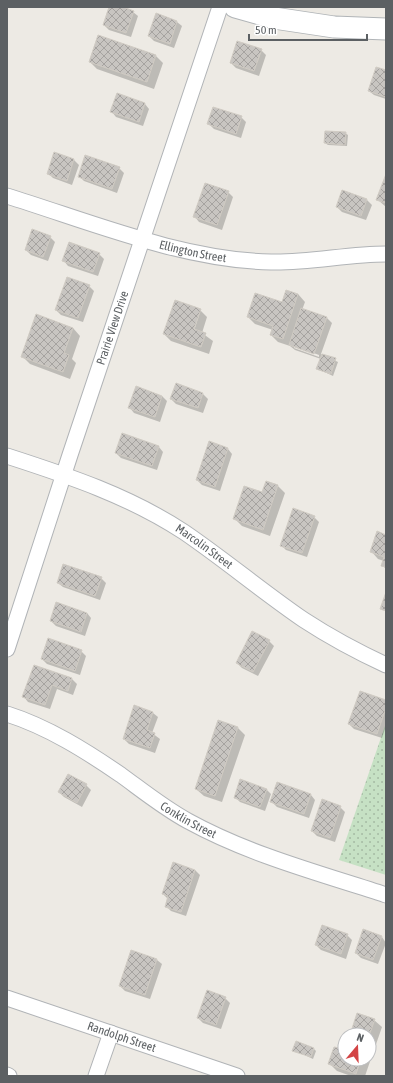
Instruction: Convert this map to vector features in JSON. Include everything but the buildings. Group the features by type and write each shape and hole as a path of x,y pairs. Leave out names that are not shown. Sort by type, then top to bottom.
{"street":[{"name":"Prairie View Drive","path":"7,649 220,7"},
{"path":"235,7 274,18 297,22 334,27 386,29"},
{"name":"Ellington Street","path":"7,196 143,239 217,257 272,262 386,254"},
{"name":"Marcolin Street","path":"7,456 65,474 129,501 184,532 306,621 352,648 386,665"},
{"name":"Conklin Street","path":"7,714 47,730 120,775 160,804 226,841 268,857 386,895"},
{"name":"Randolph Street","path":"7,998 237,1076"},
{"path":"96,1076 111,1033"}],"green space":[{"path":"386,723 386,875 339,860"}]}
